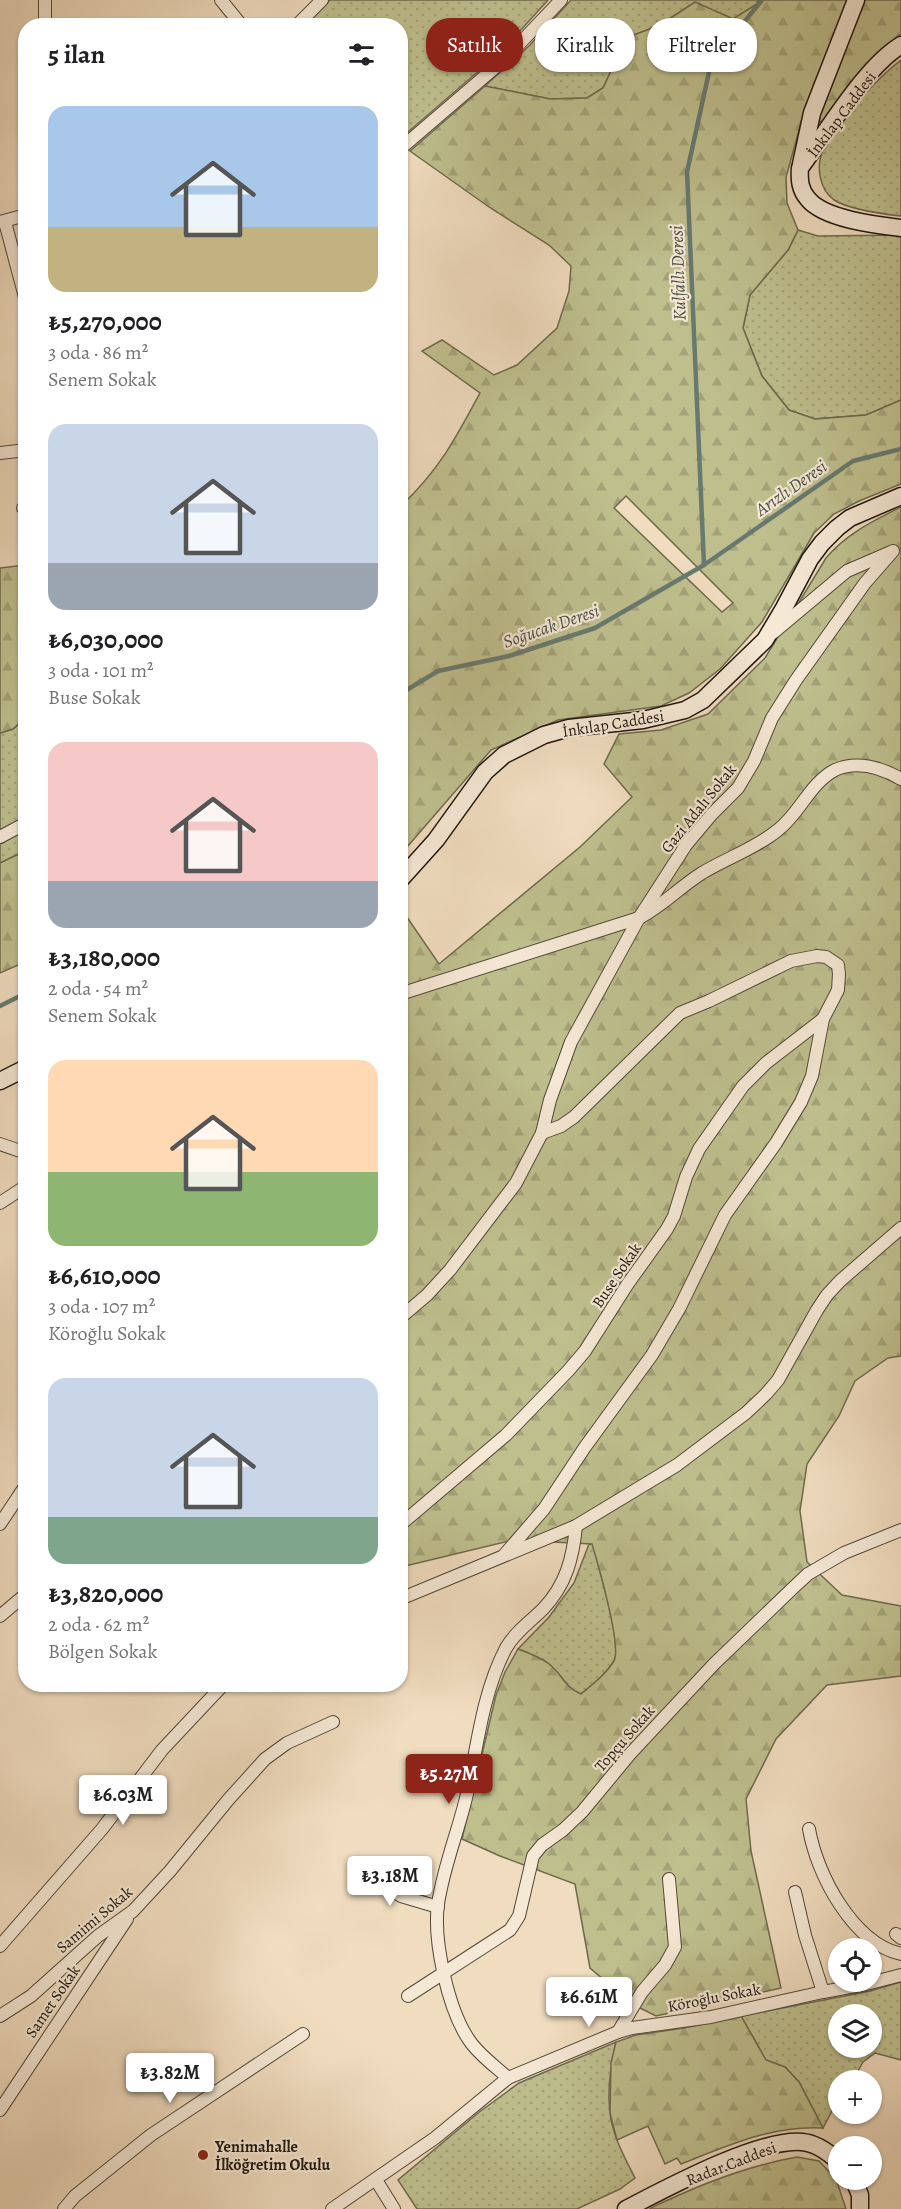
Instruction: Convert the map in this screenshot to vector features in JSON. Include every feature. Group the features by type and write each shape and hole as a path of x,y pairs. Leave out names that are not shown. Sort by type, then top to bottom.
{"street":[{"path":"45,0 45,18"},
{"path":"221,0 236,18"},
{"path":"304,18 322,0"},
{"path":"408,141 505,59 561,0"},
{"path":"800,168 812,113 856,0"},
{"name":"İnkılap Caddesi","path":"901,45 868,75 800,168 801,188 811,203 849,219 901,228"},
{"path":"18,217 2,222 18,275"},
{"path":"0,453 18,451"},
{"name":"İnkılap Caddesi","path":"408,871 436,840 485,772 504,755 544,735 569,728 643,720 685,710 703,700 765,640 810,559 822,543 850,518 901,496"},
{"path":"765,640 847,571 897,550"},
{"name":"Gazi Adalı Sokak","path":"408,1311 438,1284 516,1183 542,1133 549,1100 571,1042 639,918 686,845 738,788 754,761 772,718 796,680 865,583 897,550"},
{"path":"408,991 639,918 660,906 699,875 779,829 790,819 817,784 837,770 852,766 870,766 901,779"},
{"path":"0,837 18,827"},
{"path":"505,1554 544,1509 668,1330 725,1215 776,1143 801,1102 812,1076 823,1019 838,990 838,965 826,957 816,956 791,961 680,1013 574,1117 561,1126 542,1133"},
{"name":"Buse Sokak","path":"408,1518 506,1435 568,1371 598,1332 627,1285 667,1229 699,1149 742,1086 766,1063 823,1019"},
{"path":"0,1080 18,1072"},
{"path":"0,1144 18,1150"},
{"path":"0,1203 18,1191"},
{"path":"408,1596 576,1526 677,1465 746,1413 778,1380 827,1295 901,1228"},
{"path":"0,1524 18,1497"},
{"path":"508,2078 470,2040 459,2019 444,1972 436,1934 438,1907 492,1684 505,1649 511,1640 551,1600 565,1577 574,1549 576,1526"},
{"name":"Topçu Sokak","path":"408,1996 510,1930 519,1916 533,1856 537,1850 582,1812 630,1754 758,1620 808,1574 868,1542 901,1530"},
{"path":"0,1616 18,1601"},
{"path":"0,1946 102,1829 162,1750 216,1692"},
{"name":"Samimi Sokak","path":"0,2016 31,1996 98,1936 132,1911 170,1871 265,1759 287,1743 333,1722"},
{"path":"809,1830 819,1868 833,1895 867,1937 881,1947 901,1954"},
{"path":"355,1869 374,1878 400,1896 438,1907"},
{"path":"618,2032 642,1992 665,1965 675,1947 669,1879"},
{"path":"795,1892 805,1935 823,1992"},
{"name":"Samet Sokak","path":"0,2110 132,1911"},
{"name":"Köroğlu Sokak","path":"332,2209 435,2138 508,2078 618,2032 711,2017 901,1975"},
{"path":"64,2209 75,2196 151,2135 303,2034"},
{"name":"Radar Caddesi","path":"626,2209 707,2169 759,2149 784,2143 802,2142 815,2145 828,2154"},
{"path":"376,2180 394,2209"},
{"path":"858,2190 860,2209"}],"green space":[{"path":"330,0 548,0 523,28 523,18 426,18 426,72 478,72 408,132 408,18 313,18"},
{"path":"571,0 758,0 757,4 735,18 695,2 671,18 647,18 647,30 635,34 635,18 555,18"},
{"path":"758,0 849,0 806,105 786,177 787,203 798,230 788,250 750,295 743,328 762,376 789,410 815,419 866,415 901,400 901,484 834,514 814,533 762,622 720,669 689,693 661,706 558,720 491,750 408,846 408,499 446,453 480,393 422,351 442,340 494,375 517,365 557,328 569,291 571,266 549,245 489,207 410,151 485,86 550,99 587,98 603,88 610,72 635,72 635,34 647,30 647,72 757,72 757,18 735,18 757,4","holes":["626,496 733,603 722,612 614,508"]},
{"path":"864,0 901,0 901,34 876,54 826,118 820,122 816,118"},
{"path":"695,2 731,18 671,18"},
{"path":"535,39 535,72 610,72 603,88 587,98 550,99 485,86 500,72 523,72 523,51"},
{"path":"901,60 901,216 857,209 834,200 822,184 819,170 821,156 828,141 867,92"},
{"path":"798,230 818,236 901,235 901,400 866,415 814,419 789,410 762,376 743,328 750,295 788,250"},
{"path":"901,507 901,1356 888,1358 855,1381 839,1416 807,1464 800,1511 807,1562 842,1595 901,1606 901,1676 827,1685 776,1739 746,1799 751,1851 781,1988 656,2016 634,2005 590,1968 575,1884 462,1839 496,1695 505,1672 518,1649 546,1662 570,1687 581,1694 603,1675 614,1661 616,1653 608,1605 592,1544 513,1540 408,1565 408,919 439,964 580,847 632,797 604,764 619,734 661,730 708,714 765,658 826,558 842,542"},
{"path":"18,566 18,724 13,729 0,733 0,568"},
{"path":"18,724 18,823 0,833 0,733 13,729"},
{"path":"18,834 18,854 0,863 0,844"},
{"path":"18,854 18,965 0,973 0,863"},
{"path":"589,1544 593,1544 608,1604 616,1652 614,1661 607,1670 581,1694 570,1687 546,1662 518,1649 549,1617 574,1583"},
{"path":"901,1982 901,2060 882,2055 882,2004 828,2004 828,2058 868,2058 859,2070 828,2070 828,2118 823,2128 799,2082 785,2067 766,2060 741,2016 865,1992 882,1992 882,1988"},
{"path":"741,2016 766,2060 785,2067 799,2082 823,2128 768,2133 681,2164 677,2158 665,2164 648,2126 617,2140 610,2113 611,2063 616,2042 636,2035"},
{"path":"616,2042 610,2077 611,2121 616,2138 635,2178 620,2189 577,2209 417,2209 398,2180 478,2113 519,2083"},
{"path":"797,2157 819,2161 828,2171 828,2190 840,2190 846,2209 649,2209 722,2178"}],"waterway":[{"name":"Kulfallı Deresi","path":"704,565 687,172 711,63 762,0"},
{"name":"Soğucak Deresi","path":"408,689 438,671 509,656 595,628 704,565 853,461 901,449"},
{"name":"Soğucak Deresi","path":"0,1006 18,997"}],"place":[{"name":"Yenimahalle İlköğretim Okulu","path":"203,2155"}],"water label":[{"name":"Arızlı Deresi","path":"791,488"}]}
